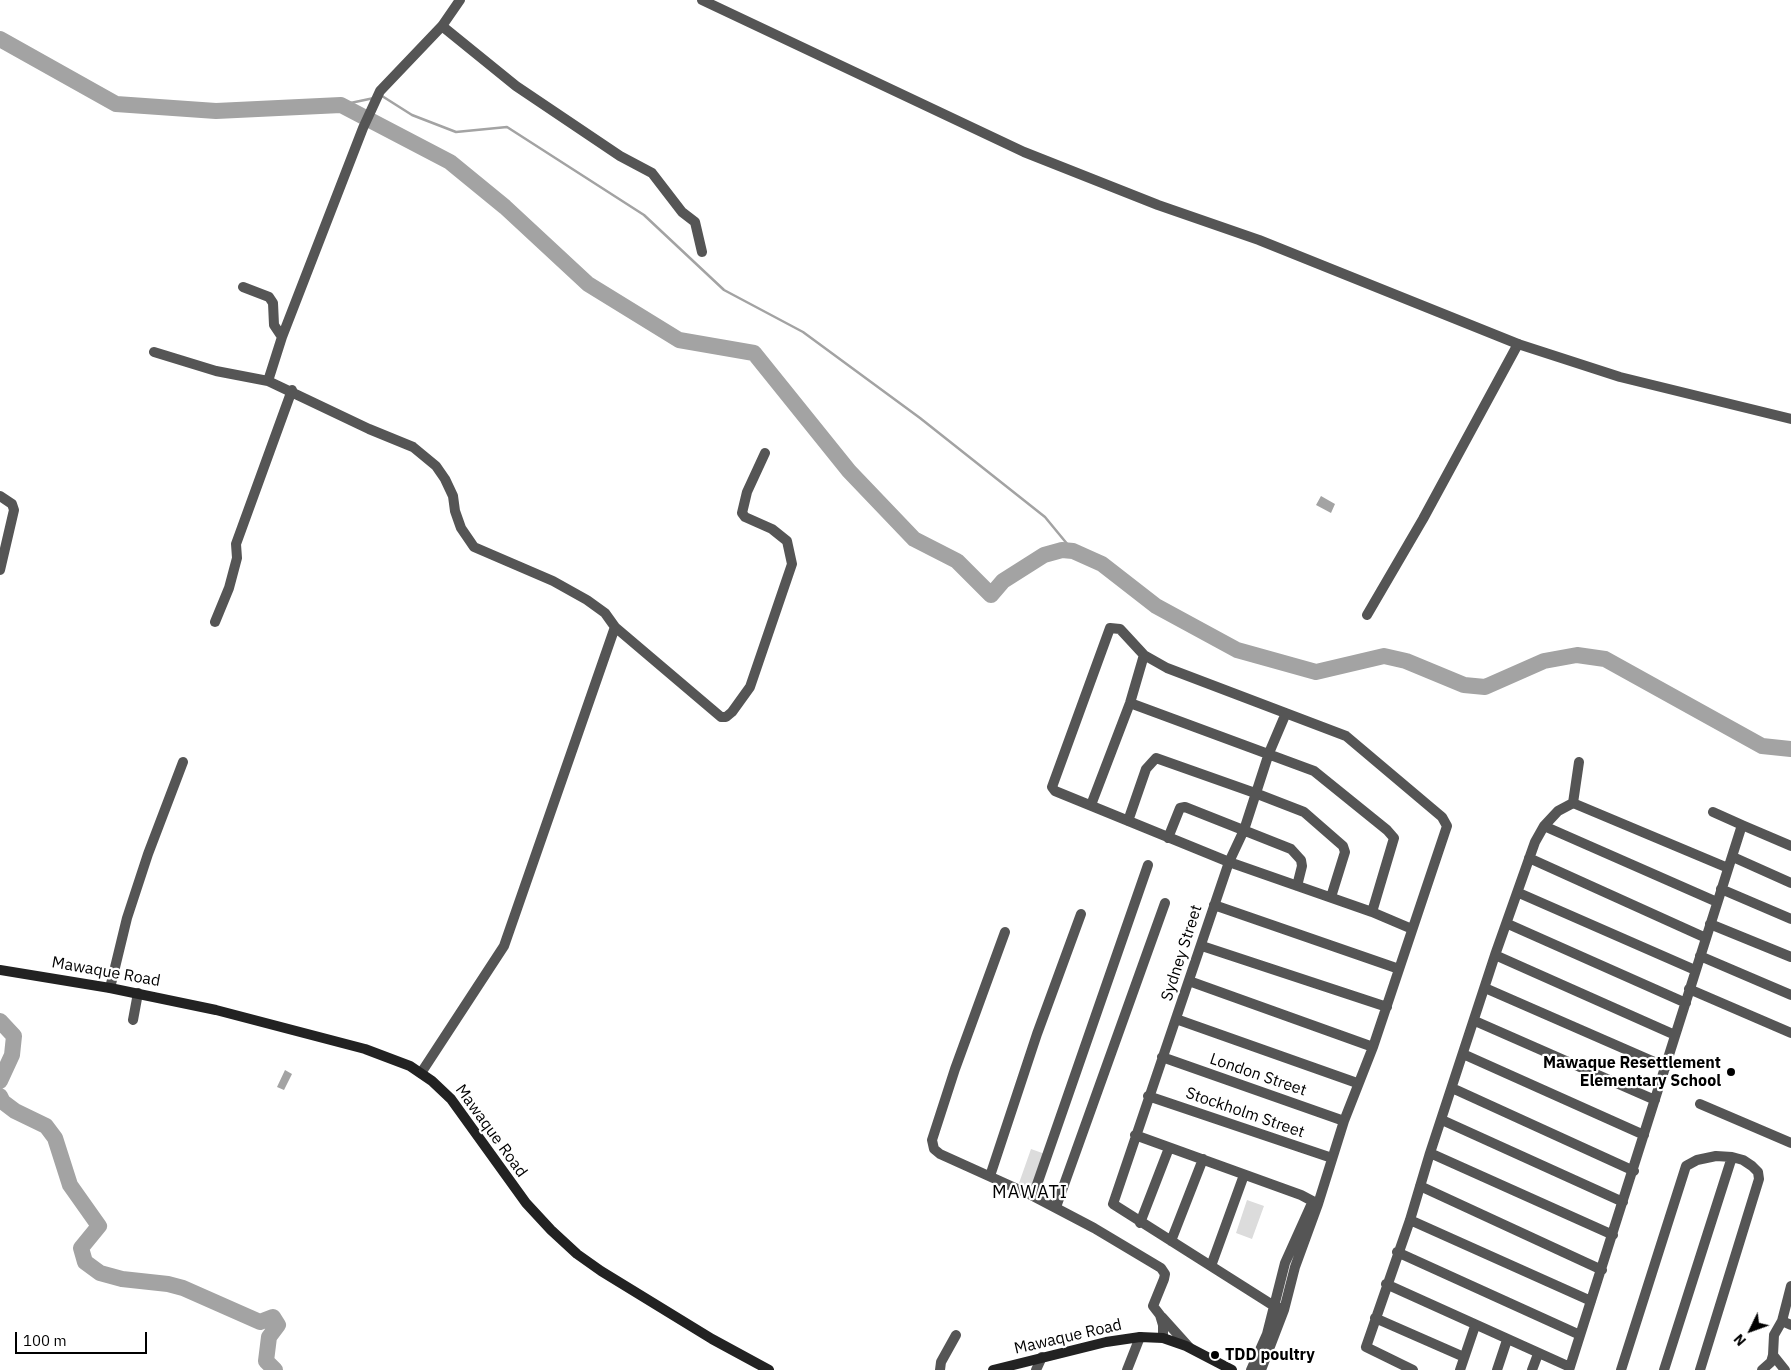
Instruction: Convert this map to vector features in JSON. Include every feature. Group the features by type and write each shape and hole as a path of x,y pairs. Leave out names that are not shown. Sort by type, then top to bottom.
{"main road":[{"name":"Mawaque Road","path":"0,970 138,993 216,1010 365,1049 398,1061 421,1073 451,1099 526,1203 551,1230 578,1254 601,1271 712,1339 769,1370"},
{"name":"Mawaque Road","path":"993,1370 1106,1342 1140,1337 1163,1338 1190,1347 1232,1370"}],"street":[{"path":"268,381 282,337 362,128 380,91 442,26 460,0"},
{"path":"702,0 1024,152 1158,205 1258,240 1518,344 1620,377 1791,419"},
{"path":"442,26 516,86 620,156 652,173 682,212 695,222 702,252"},
{"path":"243,287 269,297 273,303 274,326 282,337"},
{"path":"1367,615 1423,519 1518,344"},
{"path":"154,352 216,371 268,381 292,390 369,429 413,446 436,466 445,479 453,496 455,511 461,528 474,547 553,581 587,600 605,613 615,627 721,717 726,717 732,712 750,687 792,564 787,540 772,529 745,518 742,513 748,492 765,452"},
{"path":"215,622 229,588 237,558 236,544 292,390"},
{"path":"0,496 12,504 14,510 0,570"},
{"path":"421,1073 504,946 615,627"},
{"path":"1250,1370 1267,1334 1274,1306 1317,1200 1357,1083 1373,1047 1446,831 1446,822 1351,739 1167,668 1144,655 1120,629 1110,628 1052,788 1055,791 1229,862 1372,912 1412,929"},
{"path":"1091,806 1130,702 1144,655"},
{"path":"1130,702 1314,771 1387,830 1394,838 1372,912"},
{"name":"Sydney Street","path":"1140,1223 1113,1204 1148,1096 1202,946 1229,862 1244,830 1268,753 1286,713"},
{"path":"1128,821 1146,769 1156,758 1255,793 1304,812 1343,846 1346,852 1330,898"},
{"path":"110,988 127,918 148,854 183,762"},
{"path":"1573,803 1579,762"},
{"path":"1413,1370 1366,1347 1386,1284 1410,1220 1495,955 1519,893 1529,858 1544,826 1558,811 1573,803"},
{"path":"1573,803 1728,868"},
{"path":"1168,838 1182,807 1244,830 1291,849 1297,854 1302,866 1297,886"},
{"path":"1713,812 1791,846"},
{"path":"1386,1284 1569,1368 1634,1171 1689,989 1742,825"},
{"path":"1544,826 1717,902"},
{"path":"1733,857 1791,883"},
{"path":"1529,858 1706,938"},
{"path":"1033,1196 1148,865"},
{"path":"1721,889 1791,919"},
{"path":"1519,893 1695,970"},
{"path":"1056,1207 1165,903"},
{"path":"1214,905 1399,969"},
{"path":"990,1176 1037,1034 1082,914"},
{"path":"1508,924 1686,1003"},
{"path":"1710,924 1791,957"},
{"path":"1005,932 961,1052 932,1140 934,1149 940,1154 1056,1207 1161,1268 1165,1274 1164,1279 1153,1306 1190,1347"},
{"path":"1202,946 1386,1007"},
{"path":"1495,955 1676,1035"},
{"path":"1700,956 1791,995"},
{"path":"1189,981 1373,1047"},
{"path":"1485,988 1666,1067"},
{"path":"1689,989 1791,1033"},
{"path":"133,1020 138,993"},
{"path":"1176,1019 1357,1083"},
{"path":"1475,1021 1655,1100"},
{"path":"1463,1054 1644,1135"},
{"name":"London Street","path":"1162,1057 1344,1121"},
{"path":"1452,1088 1634,1171"},
{"name":"Stockholm Street","path":"1148,1096 1332,1158"},
{"path":"1700,1104 1791,1143"},
{"path":"1442,1120 1623,1202"},
{"path":"1135,1135 1317,1200"},
{"path":"1169,1148 1140,1223 1172,1241 1274,1306 1284,1310"},
{"path":"1430,1153 1612,1235"},
{"path":"1621,1370 1686,1166 1697,1160 1716,1156 1732,1157 1743,1160 1752,1166 1758,1172 1759,1179 1700,1370"},
{"path":"1664,1370 1732,1157"},
{"path":"1172,1241 1203,1160"},
{"path":"1211,1266 1244,1175"},
{"path":"1420,1186 1602,1270"},
{"path":"1410,1220 1591,1301"},
{"path":"1398,1252 1580,1334"},
{"path":"1262,1370 1284,1310 1290,1265"},
{"path":"1762,1370 1770,1362 1773,1355 1774,1335 1786,1323 1791,1286"},
{"path":"1160,1315 1163,1325 1163,1338"},
{"path":"1376,1318 1464,1357"},
{"path":"1460,1370 1475,1326"},
{"path":"940,1370 941,1362 956,1335"},
{"path":"1127,1370 1140,1337"},
{"path":"1497,1370 1507,1340"},
{"path":"1532,1370 1538,1354"},
{"path":"1773,1355 1785,1370"},
{"path":"1036,1370 1042,1357"}],"shaded area":[{"path":"1321,496 1335,504 1331,513 1316,505"},
{"path":"285,1070 292,1074 284,1090 277,1087"},
{"path":"1031,1149 1045,1154 1032,1192 1018,1186"},
{"path":"1247,1200 1264,1206 1252,1239 1236,1233"}],"waterway":[{"path":"0,39 116,104 216,111 341,105 450,162 505,207 588,284 679,340 754,353 849,471 914,539 957,561 991,595 1003,581 1044,555 1062,550 1073,551 1102,564 1156,606 1237,650 1316,672 1384,656 1406,661 1464,685 1485,687 1544,661 1577,655 1605,659 1762,746 1791,749"},
{"path":"382,96 412,115 456,132 507,127 644,215 724,290 803,332 920,418 1045,517 1073,551"},
{"path":"341,105 374,98"},
{"path":"0,1021 14,1036 12,1055 0,1081"},
{"path":"0,1096 3,1102 15,1111 46,1126 55,1138 70,1185 99,1226 81,1248 85,1262 100,1273 122,1279 168,1284 183,1288 260,1322 273,1317 278,1325 269,1337 266,1361 275,1370"}],"place":[{"name":"Mawaque Resettlement Elementary School","path":"1731,1072"},
{"name":"TDD poultry","path":"1215,1355"}],"district":[{"name":"MAWATI","path":"1030,1193"}]}
